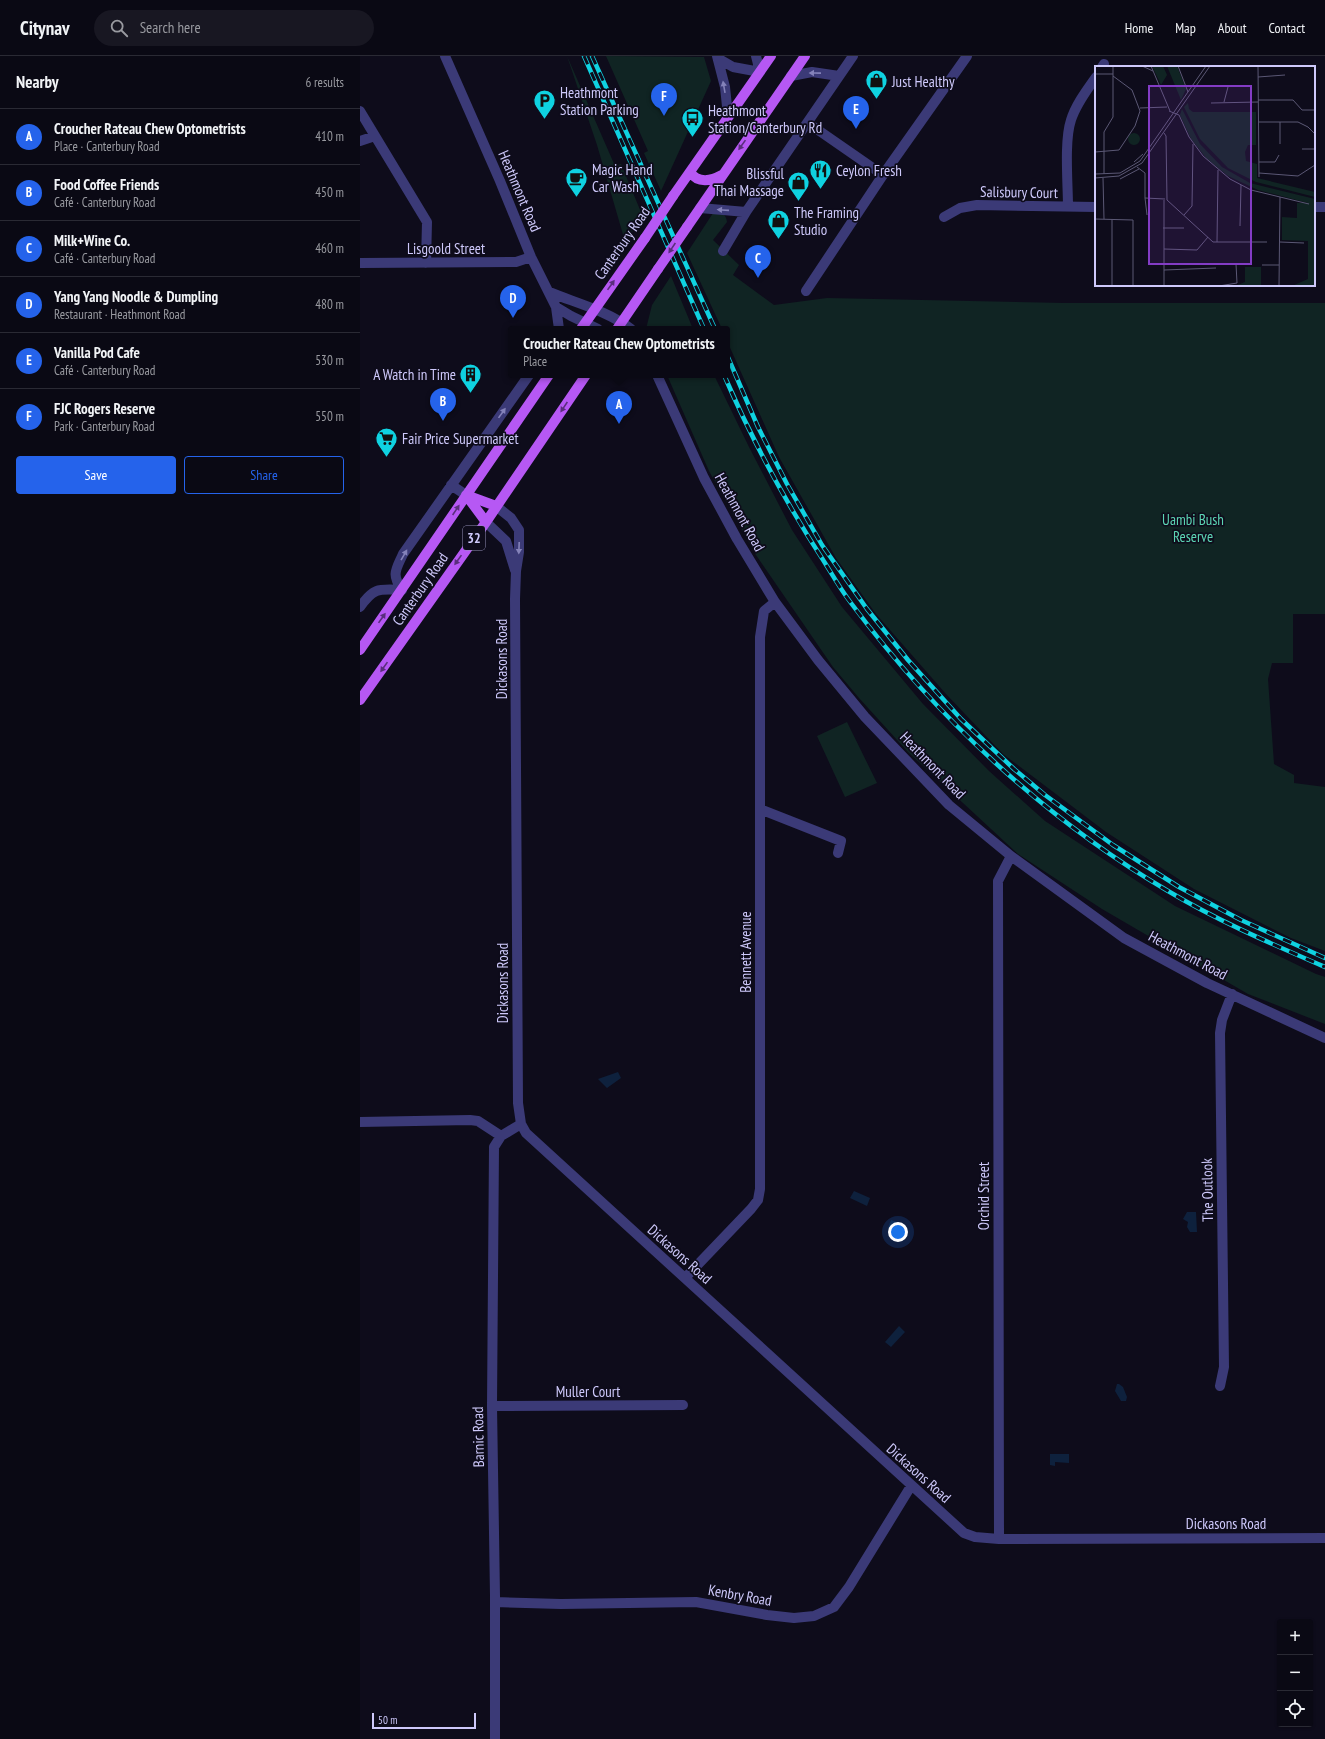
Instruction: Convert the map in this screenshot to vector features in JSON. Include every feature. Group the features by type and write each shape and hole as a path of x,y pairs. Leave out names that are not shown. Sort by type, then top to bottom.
{"main road":[{"name":"Canterbury Road","path":"583,326 771,56"},
{"path":"620,326 722,175 805,56"},
{"path":"690,172 695,178 701,180 714,179 722,175"},
{"name":"Canterbury Road","path":"360,650 547,378"},
{"name":"Canterbury Road","path":"360,700 486,522 584,378"},
{"path":"466,495 496,506"},
{"path":"466,495 486,522"}],"street":[{"name":"Heathmont Road","path":"445,56 500,181 531,257 556,307 559,326"},
{"path":"718,58 733,67 760,72 756,56"},
{"path":"723,250 746,212 853,56"},
{"path":"806,290 883,175 967,56"},
{"path":"718,58 725,87 728,116"},
{"path":"791,76 812,72 839,76"},
{"path":"1068,207 1068,141 1071,120 1079,103 1095,79"},
{"path":"360,111 427,222 426,262"},
{"path":"808,123 883,175"},
{"path":"360,141 375,136"},
{"name":"Salisbury Court","path":"944,217 960,208 977,205 1095,207"},
{"path":"700,208 746,212"},
{"name":"Lisgoold Street","path":"360,263 516,262 531,257"},
{"path":"549,292 594,309 620,326"},
{"path":"556,307 583,326"},
{"path":"402,590 396,582 395,570 403,554 527,378"},
{"name":"Heathmont Road","path":"658,378 704,478 737,539 775,602 818,660 865,717 949,805 1011,856 1124,938 1207,983 1325,1038"},
{"path":"451,485 466,495"},
{"path":"496,506 512,518 519,530 506,541"},
{"name":"Dickasons Road","path":"486,522 506,541 516,571"},
{"name":"Dickasons Road","path":"519,530 519,552 516,571 518,1103 521,1124 531,1139 964,1533 975,1537 999,1539 1325,1538"},
{"path":"360,606 368,594 373,592 383,590 402,590"},
{"name":"Bennett Avenue","path":"684,1278 751,1209 758,1200 760,1189 760,637 764,611 775,602"},
{"path":"760,810 841,841 838,853"},
{"name":"Orchid Street","path":"999,1539 998,881 1011,856"},
{"name":"The Outlook","path":"1220,1386 1224,1367 1220,1032 1222,1020 1232,994"},
{"path":"360,1122 470,1120 478,1121 501,1136 521,1124"},
{"name":"Barnic Road","path":"495,1739 495,1602 492,1406 494,1147 501,1136"},
{"name":"Muller Court","path":"492,1406 683,1406"},
{"name":"Kenbry Road","path":"495,1602 561,1604 696,1602 767,1615 794,1618 814,1616 834,1607 849,1587 911,1486"}],"green space":[{"path":"567,56 615,166 621,164 643,217 630,235 624,238 597,145"},
{"path":"606,56 704,57 711,81 661,191 644,153 648,151"},
{"name":"Uambi Bush Reserve","path":"715,210 725,215 727,222 713,240 739,265 733,275 774,305 827,298 1064,303 1325,303 1325,614 1293,614 1293,663 1272,663 1268,679 1274,764 1294,775 1294,783 1325,787 1325,951 1291,938 1194,889 1106,832 1003,754 946,694 876,614 836,558 779,457 730,348 730,326 721,326 687,253"},
{"path":"671,276 692,326 647,326 652,305"},
{"path":"668,378 715,378 792,530 842,607 923,704 989,771 1045,821 1175,906 1325,977 1325,1024 1248,994 1102,909 1018,854 908,752 833,667 756,555 709,471"},
{"path":"847,722 877,783 845,797 817,736"}],"water":[{"path":"618,1072 621,1078 607,1088 598,1079"},
{"path":"854,1191 870,1198 867,1206 850,1198"},
{"path":"1187,1212 1196,1212 1197,1232 1190,1232 1187,1227 1188,1222 1183,1219"},
{"path":"891,1220 905,1225 904,1229 907,1231 905,1235 888,1228"},
{"path":"899,1326 905,1332 891,1347 885,1342"},
{"path":"1117,1384 1123,1387 1127,1397 1126,1401 1121,1401 1115,1391"},
{"path":"1050,1454 1069,1454 1069,1463 1055,1462 1055,1466 1050,1465"}],"railway":[{"path":"584,56 703,326"},
{"path":"592,56 714,326"},
{"path":"730,362 758,427 787,484 822,545 867,609 908,660 961,719 1014,769 1045,795 1113,845 1179,887 1241,920 1325,958"},
{"path":"725,378 770,471 840,588 884,645 919,686 956,725 995,763 1036,798 1079,832 1123,863 1168,891 1206,912 1245,932 1325,967"}],"place":[{"name":"Just Healthy","path":"877,100"},
{"name":"FJC Rogers Reserve","path":"664,116"},
{"name":"Heathmont Station Parking","path":"544,120"},
{"name":"Vanilla Pod Cafe","path":"856,129"},
{"name":"Heathmont Station/Canterbury Rd","path":"693,138"},
{"name":"Ceylon Fresh","path":"821,190"},
{"name":"Magic Hand Car Wash","path":"576,198"},
{"name":"Blissful Thai Massage","path":"799,202"},
{"name":"The Framing Studio","path":"779,240"},
{"name":"Milk+Wine Co.","path":"758,278"},
{"name":"Yang Yang Noodle & Dumpling","path":"513,318"},
{"name":"A Watch in Time","path":"471,394"},
{"name":"Food Coffee Friends","path":"443,421"},
{"name":"Croucher Rateau Chew Optometrists","path":"619,424"},
{"name":"Fair Price Supermarket","path":"387,458"}]}
